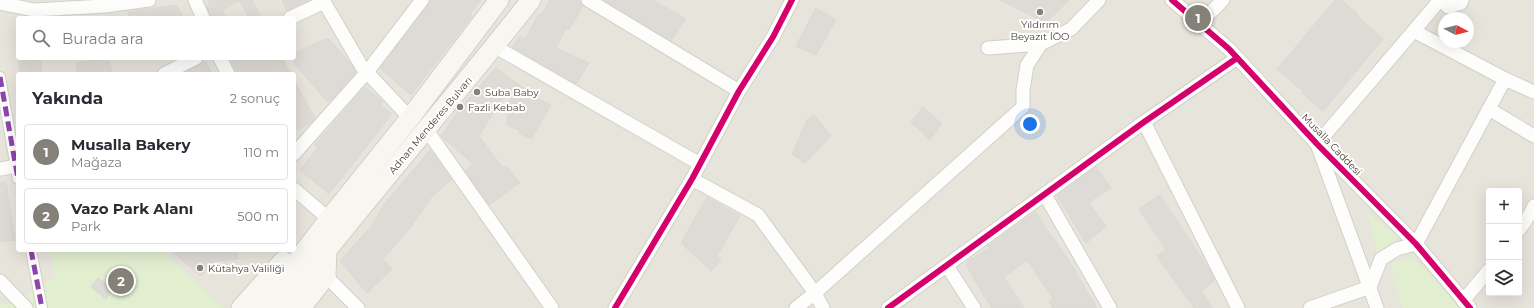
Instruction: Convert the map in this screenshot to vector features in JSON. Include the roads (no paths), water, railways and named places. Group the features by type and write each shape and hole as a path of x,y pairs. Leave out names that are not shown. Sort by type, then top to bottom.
{"main road":[{"name":"Adnan Menderes Bulvarı","path":"328,220 410,118 499,0"},
{"name":"Adnan Menderes Bulvarı","path":"281,308 327,249 531,0"},
{"path":"296,248 304,238 328,220"},
{"path":"261,308 328,220"},
{"path":"301,308 326,276 327,249"},
{"path":"241,308 292,252"}],"street":[{"path":"0,4 34,10 56,4 105,6 149,0"},
{"path":"195,0 202,16"},
{"path":"296,152 367,72 422,0"},
{"path":"588,0 739,91"},
{"path":"988,48 1041,44 1071,29 1099,0"},
{"name":"Musalla Caddesi","path":"1172,0 1229,49 1317,144 1416,244 1466,304"},
{"path":"1199,24 1223,0"},
{"path":"1377,308 1317,144 1441,0 1448,7 1461,3 1462,0"},
{"path":"294,16 324,1 362,67 410,118"},
{"path":"615,308 692,179 739,91 773,36 791,1"},
{"path":"1414,31 1505,79 1534,92"},
{"path":"796,308 1023,107 1023,90 1027,65 1041,44"},
{"path":"494,46 700,164"},
{"path":"888,308 1144,122 1237,58"},
{"path":"168,72 192,60"},
{"path":"221,60 227,72"},
{"path":"0,77 16,166"},
{"path":"1310,308 1370,287 1382,259 1397,248 1416,244 1505,79"},
{"path":"1489,109 1534,136"},
{"path":"1144,122 1238,308"},
{"path":"426,130 552,308"},
{"path":"0,169 16,172"},
{"path":"692,179 758,215 814,293 823,308"},
{"path":"296,191 328,220"},
{"path":"1045,195 1110,308"},
{"path":"1522,226 1533,212"},
{"path":"31,252 42,308"},
{"path":"947,266 974,308"},
{"path":"1466,304 1486,274"},
{"path":"326,276 358,308"},
{"path":"0,281 26,308"}],"place":[{"name":"Yıldırım Beyazıt İÖO","path":"1040,12"},
{"name":"Musalla Bakery","path":"1198,18"},
{"name":"Suba Baby","path":"477,92"},
{"name":"Fazli Kebab","path":"460,107"},
{"name":"Kütahya Valiliği","path":"200,268"},
{"name":"Vazo Park Alanı","path":"121,281"}]}
